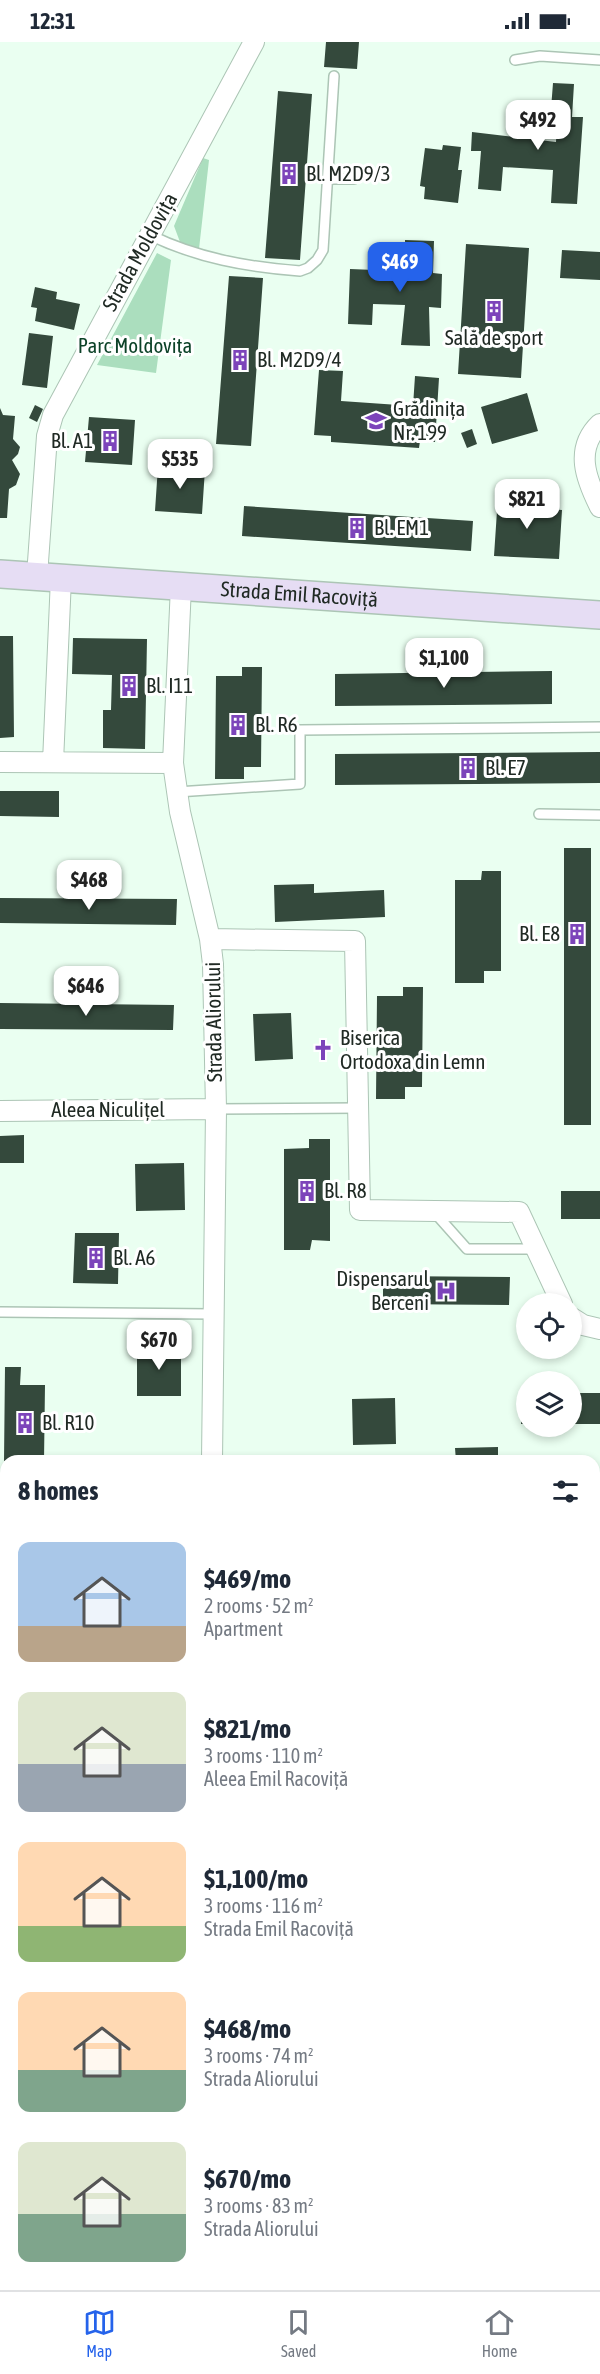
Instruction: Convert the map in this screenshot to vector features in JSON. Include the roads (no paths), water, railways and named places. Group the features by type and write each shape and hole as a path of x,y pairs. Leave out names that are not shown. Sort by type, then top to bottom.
{"street":[{"name":"Strada Moldovița","path":"53,762 47,436 52,415 254,42"},
{"path":"600,424 587,441 584,460 589,483 600,507"},
{"name":"Strada Emil Racoviță","path":"0,574 600,615"},
{"name":"Strada Aliorului","path":"181,586 173,763 177,792 210,939 216,1109 212,1455"},
{"path":"0,762 173,763"},
{"path":"210,939 355,941 360,1210 519,1212 557,1293"},
{"name":"Aleea Niculițel","path":"0,1111 216,1109"},
{"path":"582,1324 600,1329"}],"lane":[{"path":"515,60 540,56 600,60"},
{"path":"150,235 176,248 231,263 300,271 308,268 323,250 334,75"},
{"path":"327,179 354,179"},
{"path":"177,792 300,784 300,729 600,727"},
{"path":"539,814 600,815"},
{"path":"216,1109 358,1108"},
{"path":"433,1211 467,1249 537,1249"},
{"path":"0,1312 213,1314"}],"place":[{"name":"Bl. M2D9/3","path":"289,174"},
{"name":"Sală de sport","path":"494,311"},
{"name":"Bl. M2D9/4","path":"240,360"},
{"name":"Grădinița Nr. 199","path":"376,421"},
{"name":"Bl. A1","path":"110,441"},
{"name":"Bl. EM1","path":"357,528"},
{"name":"Bl. I11","path":"129,686"},
{"name":"Bl. R6","path":"238,725"},
{"name":"Bl. E7","path":"468,768"},
{"name":"Bl. E8","path":"577,934"},
{"name":"Biserica Ortodoxa din Lemn","path":"323,1050"},
{"name":"Bl. R8","path":"307,1191"},
{"name":"Bl. A6","path":"96,1258"},
{"name":"Dispensarul Berceni","path":"446,1291"},
{"name":"Bl. R10","path":"25,1423"}],"park label":[{"name":"Parc Moldovița","path":"135,346"}]}
